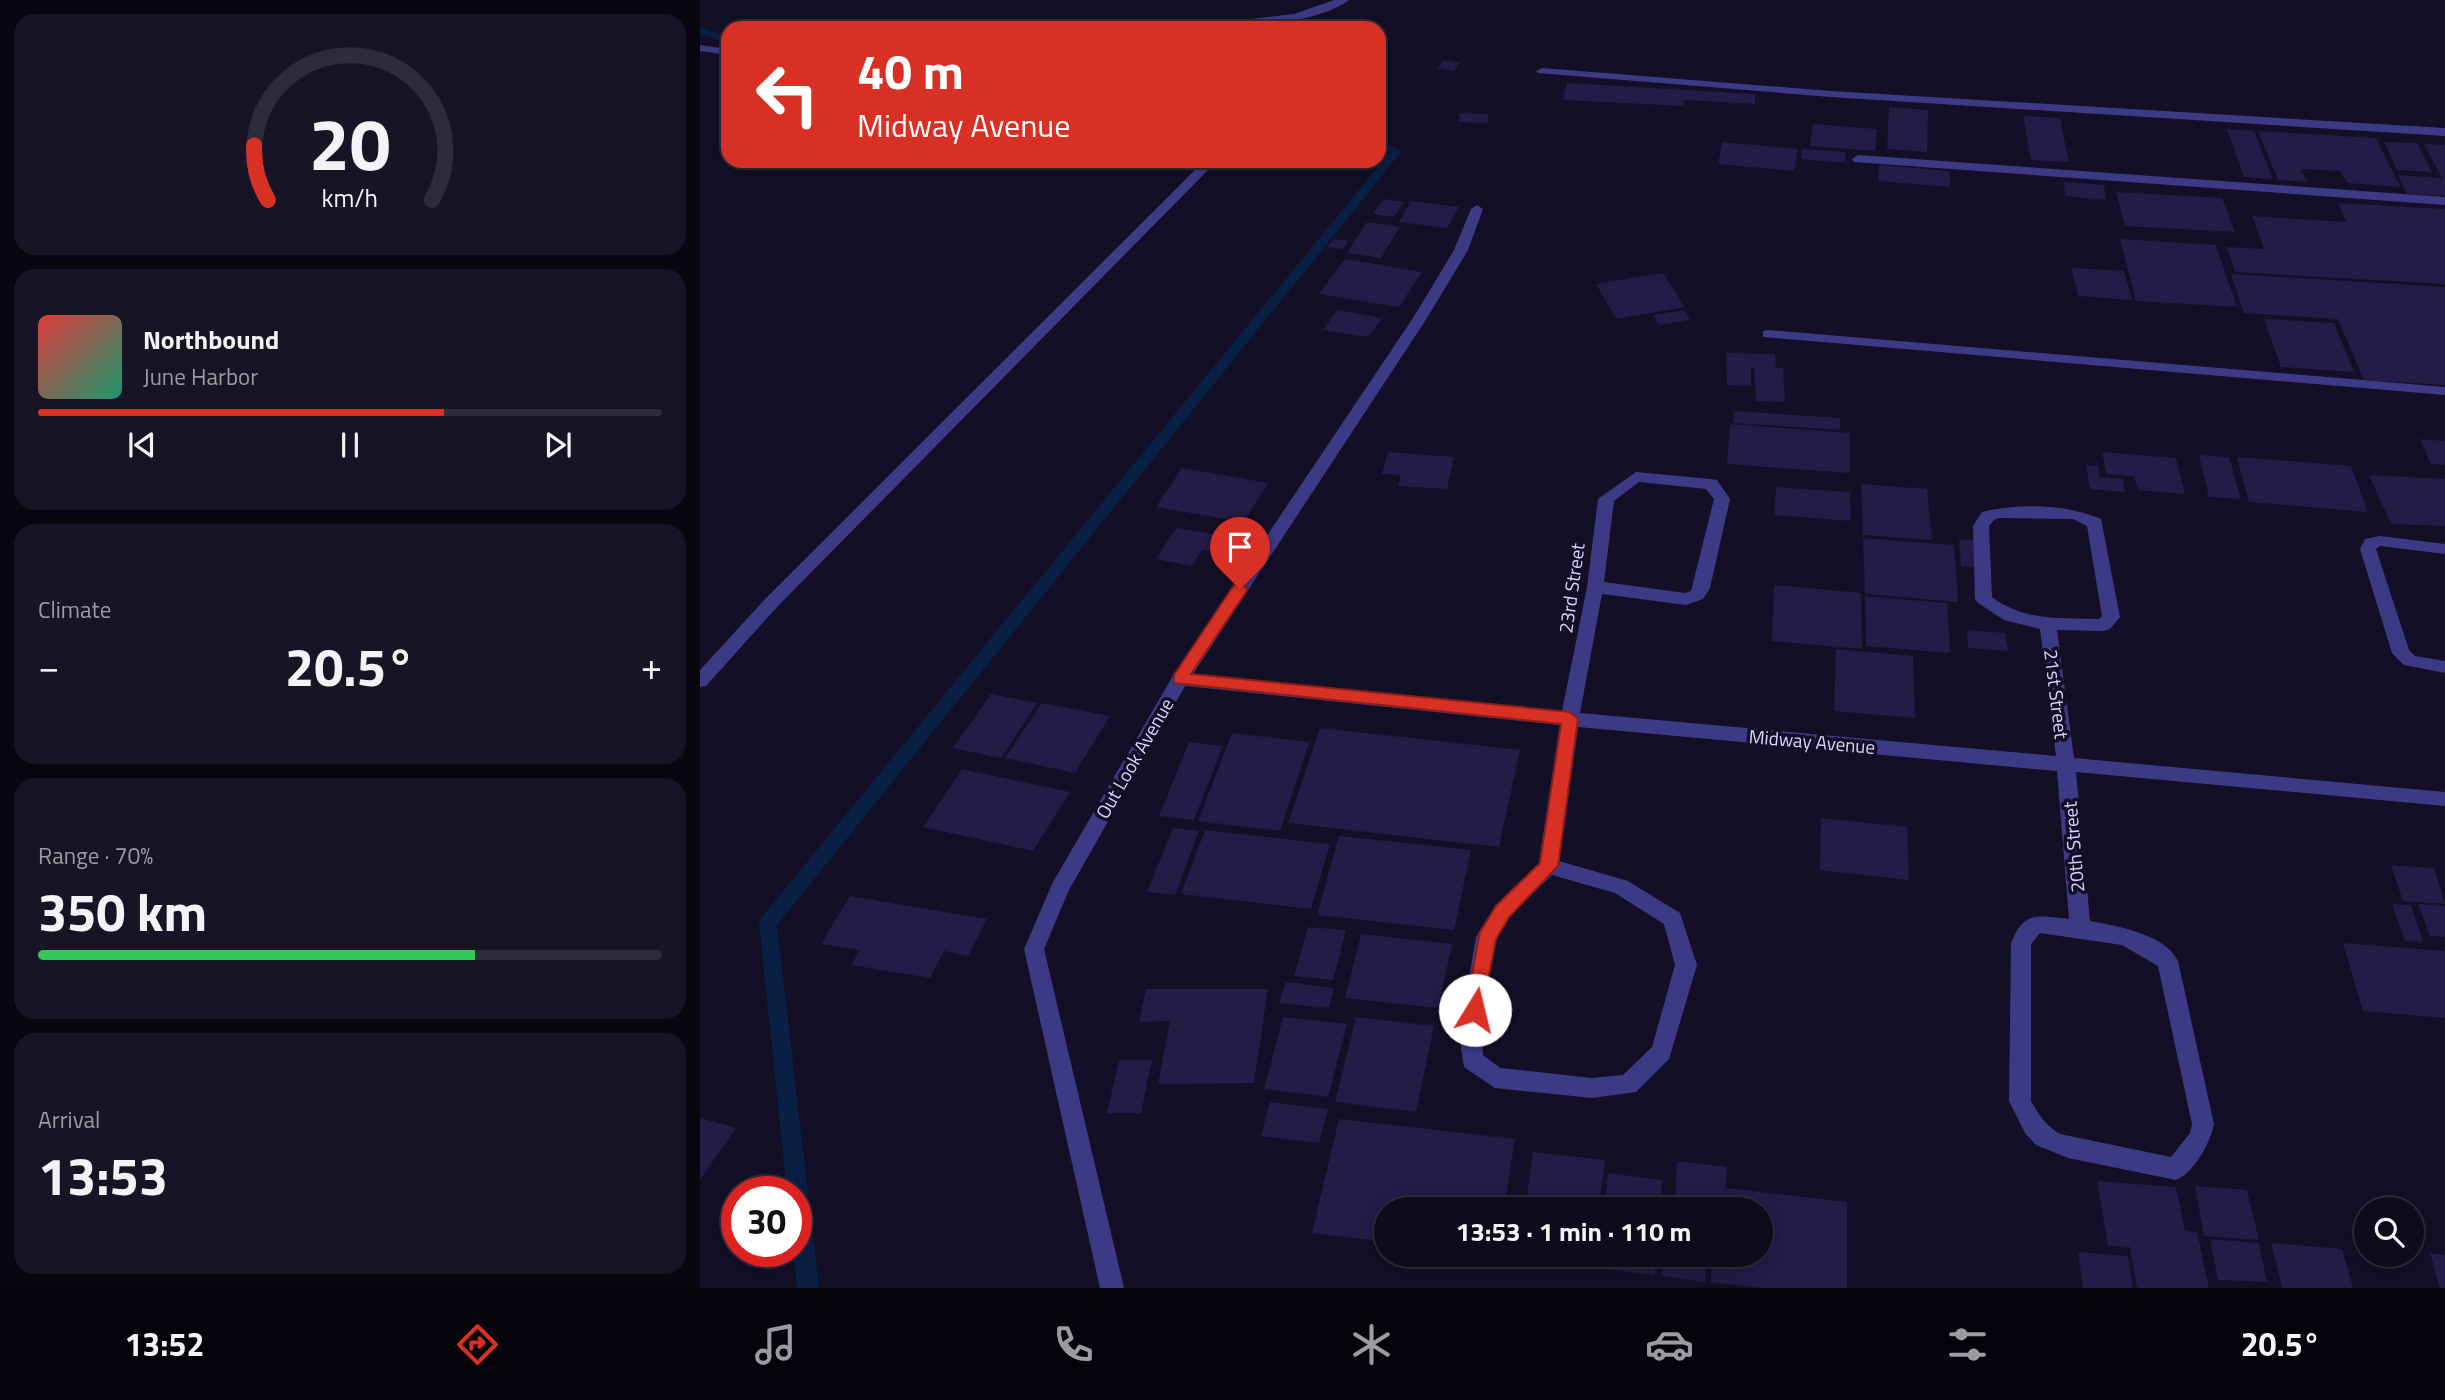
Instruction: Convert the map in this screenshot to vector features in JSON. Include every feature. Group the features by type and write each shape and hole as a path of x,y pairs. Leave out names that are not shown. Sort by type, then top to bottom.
{"street":[{"path":"1261,21 1296,17 1344,0"},
{"path":"700,48 721,51"},
{"path":"1542,71 1831,94 2445,132"},
{"path":"1858,159 2445,201"},
{"path":"700,681 782,592 1204,168"},
{"name":"Out Look Avenue","path":"1112,1288 1034,949 1060,888 1180,679 1420,318 1461,250 1477,209"},
{"path":"1768,334 2445,391"},
{"name":"23rd Street","path":"1549,866 1570,719 1595,587 1606,499 1636,477 1711,484 1722,499 1702,587 1697,595 1686,599 1595,587"},
{"path":"2000,513 2075,514 2095,523 2111,617 2104,625 2048,624 2005,616 1984,599 1981,526 1988,516 2000,513"},
{"path":"2445,549 2380,541 2371,544 2368,549 2401,653 2410,661 2445,667"},
{"name":"21st Street","path":"2048,624 2066,765"},
{"name":"Midway Avenue","path":"1180,679 1570,719 2445,799"},
{"name":"20th Street","path":"2066,765 2080,929"},
{"path":"1549,866 1621,887 1672,919 1686,965 1661,1052 1628,1085 1592,1088 1494,1078 1472,1060 1471,1035 1486,937 1502,912 1549,866"},
{"path":"2036,924 2080,929 2143,943 2168,961 2203,1124 2200,1137 2176,1169 2108,1157 2045,1139 2024,1111 2020,1088 2021,944 2025,933 2036,924"}],"building":[{"path":"1444,60 1460,63 1454,71 1437,68"},
{"path":"1567,83 1755,94 1755,104 1684,100 1683,106 1563,100"},
{"path":"1889,107 1928,110 1927,152 1887,149"},
{"path":"1460,113 1489,114 1487,123 1458,122"},
{"path":"2023,116 2060,118 2069,162 2031,160"},
{"path":"1813,124 1877,129 1875,151 1810,146"},
{"path":"2227,129 2254,131 2273,179 2244,177"},
{"path":"2258,131 2376,138 2400,187 2347,183 2341,171 2301,169 2307,182 2278,180"},
{"path":"1722,142 1798,149 1794,171 1718,164"},
{"path":"2384,142 2417,143 2432,172 2397,170"},
{"path":"2424,144 2445,145 2445,196 2407,194 2398,175 2442,178"},
{"path":"1802,149 1846,152 1844,163 1801,159"},
{"path":"1879,165 1950,171 1950,187 1878,181"},
{"path":"2064,182 2104,185 2106,200 2065,196"},
{"path":"2116,192 2222,198 2235,232 2125,226"},
{"path":"1384,199 1404,202 1394,217 1373,214"},
{"path":"1411,201 1459,207 1447,228 1399,222"},
{"path":"2338,203 2445,209 2445,284 2235,272 2227,247 2264,249 2252,216 2346,222"},
{"path":"1367,222 1400,227 1381,258 1347,253"},
{"path":"1333,239 1348,241 1343,249 1327,247"},
{"path":"2120,239 2216,245 2237,307 2136,301"},
{"path":"1345,259 1422,272 1399,307 1319,294"},
{"path":"2071,268 2124,271 2132,300 2078,296"},
{"path":"1663,273 1685,307 1616,319 1596,284"},
{"path":"2231,274 2445,287 2445,385 2364,380 2338,319 2244,313"},
{"path":"1337,310 1382,318 1368,337 1323,330"},
{"path":"1684,310 1690,320 1659,325 1653,315"},
{"path":"2264,319 2334,323 2354,372 2281,367"},
{"path":"1726,353 1775,354 1776,368 1783,368 1785,402 1756,401 1754,367 1751,367 1751,386 1727,385"},
{"path":"1734,411 1840,418 1840,430 1733,423"},
{"path":"1730,424 1850,433 1850,473 1727,464"},
{"path":"2420,439 2445,441 2445,465 2431,464"},
{"path":"1388,452 1454,457 1447,489 1398,486 1401,475 1382,474"},
{"path":"2102,452 2176,458 2185,494 2138,490 2134,476 2106,474"},
{"path":"2199,455 2229,457 2241,499 2209,497"},
{"path":"2237,457 2351,466 2368,512 2249,502"},
{"path":"2086,465 2098,466 2100,477 2123,479 2125,492 2090,489"},
{"path":"1182,468 1268,483 1244,522 1156,507"},
{"path":"2369,475 2445,479 2445,526 2391,524"},
{"path":"1861,484 1927,489 1932,540 1863,535"},
{"path":"1776,487 1850,492 1851,521 1774,515"},
{"path":"1176,528 1237,538 1226,555 1202,550 1192,566 1156,559"},
{"path":"1863,538 1954,545 1958,602 1865,594"},
{"path":"1959,539 1976,541 1979,568 1961,566"},
{"path":"1774,585 1861,593 1862,649 1772,641"},
{"path":"1865,596 1947,603 1950,653 1866,646"},
{"path":"1967,630 2005,633 2008,651 1968,648"},
{"path":"1836,649 1913,656 1915,718 1834,711"},
{"path":"991,694 1037,703 1001,758 953,748"},
{"path":"1042,703 1110,716 1075,773 1005,758"},
{"path":"1320,728 1520,750 1499,847 1288,823"},
{"path":"1232,733 1309,742 1280,831 1198,821"},
{"path":"1189,742 1223,746 1194,820 1159,816"},
{"path":"962,769 1070,792 1033,851 923,827"},
{"path":"1821,818 1907,827 1909,880 1820,870"},
{"path":"1173,828 1199,831 1175,895 1147,892"},
{"path":"1205,830 1330,844 1311,909 1181,894"},
{"path":"1339,836 1471,850 1454,930 1317,915"},
{"path":"2391,865 2434,868 2445,904 2403,901"},
{"path":"850,896 987,919 968,956 944,951 930,978 851,965 860,950 821,944"},
{"path":"2392,904 2411,905 2423,942 2405,941"},
{"path":"2418,904 2445,906 2445,937 2430,936"},
{"path":"1308,927 1346,930 1333,980 1294,976"},
{"path":"1361,934 1452,944 1438,1008 1345,998"},
{"path":"2343,943 2445,951 2445,1018 2363,1011"},
{"path":"1286,982 1334,988 1329,1008 1279,1003"},
{"path":"1146,989 1268,989 1254,1083 1158,1084 1170,1021 1139,1022"},
{"path":"1283,1017 1347,1024 1328,1097 1264,1089"},
{"path":"1356,1017 1434,1026 1416,1112 1335,1102"},
{"path":"1119,1060 1152,1060 1141,1113 1107,1113"},
{"path":"1270,1102 1328,1109 1319,1143 1261,1136"},
{"path":"700,1118 736,1128 700,1180"},
{"path":"1339,1119 1515,1139 1506,1197 1374,1197 1374,1241 1312,1233"},
{"path":"1533,1152 1605,1160 1600,1197 1527,1197"},
{"path":"1677,1161 1727,1167 1726,1188 1847,1202 1847,1288 1760,1288 1711,1282 1712,1267 1773,1267 1773,1197 1676,1197"},
{"path":"1608,1173 1662,1180 1661,1197 1605,1197"},
{"path":"2097,1181 2176,1187 2185,1231 2197,1232 2209,1288 2137,1288 2130,1247 2108,1246"},
{"path":"2195,1186 2247,1190 2259,1240 2204,1236"},
{"path":"2210,1239 2259,1243 2267,1282 2218,1280"},
{"path":"2271,1243 2342,1249 2353,1288 2282,1288"},
{"path":"2078,1252 2128,1256 2133,1288 2083,1288"},
{"path":"2430,1253 2445,1255 2445,1288 2440,1288"},
{"path":"1655,1267 1655,1275 1597,1268"},
{"path":"1663,1267 1706,1267 1705,1282 1662,1276"}],"waterway":[{"path":"700,31 721,37"},
{"path":"1386,146 1397,151 1386,165"},
{"path":"808,1288 768,923 1383,168"}],"route":[{"path":"1240,589 1180,679 1570,719 1549,866 1502,912 1486,937 1475,1010"}]}
